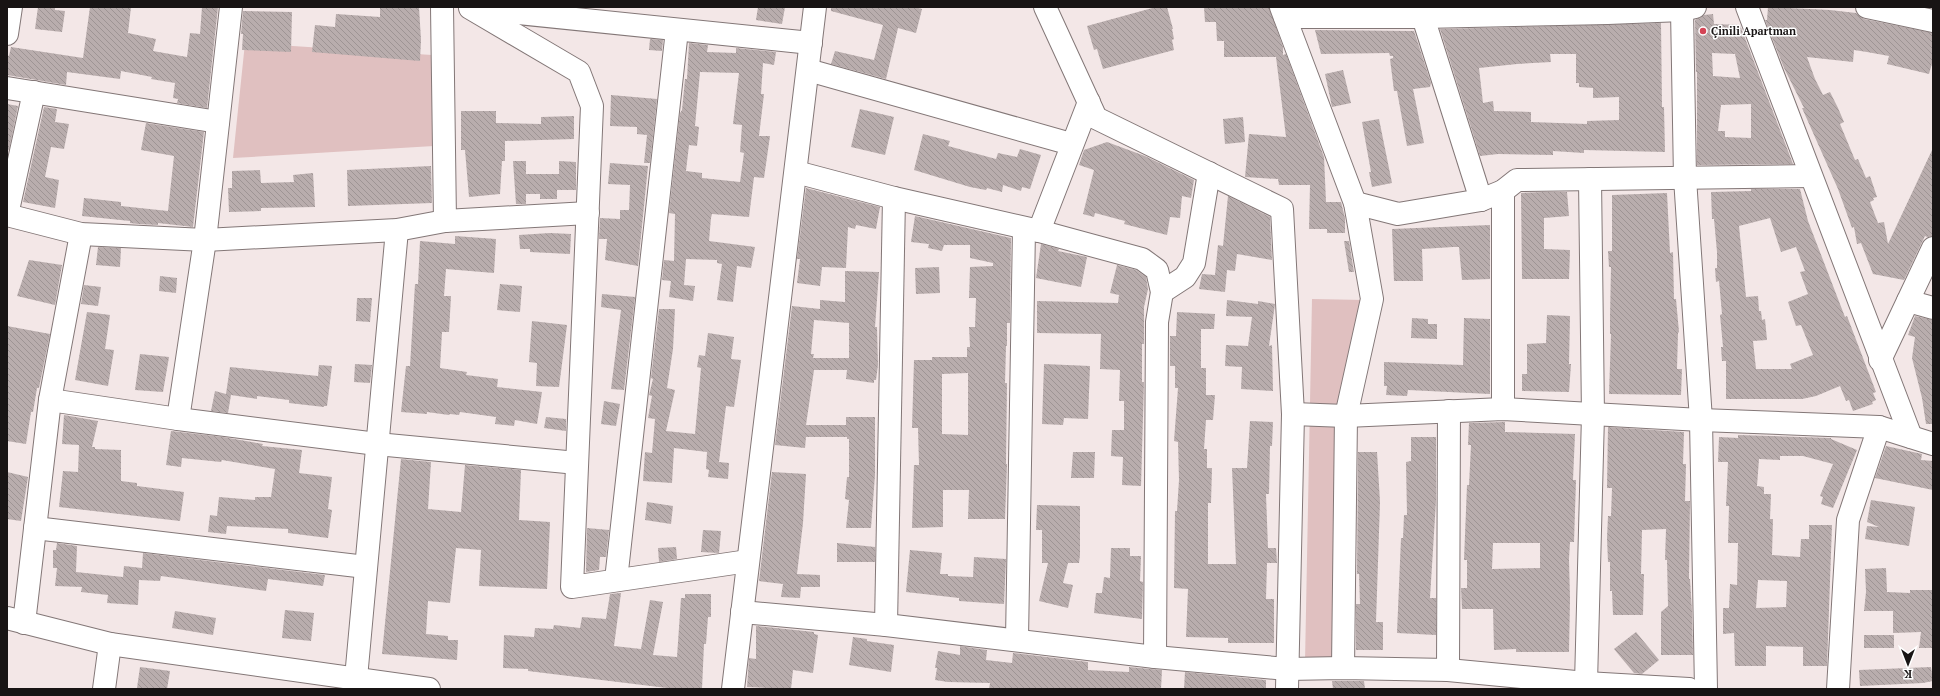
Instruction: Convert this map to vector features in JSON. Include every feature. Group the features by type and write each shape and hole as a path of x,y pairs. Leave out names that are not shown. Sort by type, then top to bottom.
{"street":[{"path":"178,420 205,240 231,7"},
{"path":"442,7 445,221"},
{"path":"468,7 811,43"},
{"path":"468,7 579,72 592,106 572,587 748,561"},
{"path":"733,689 816,7"},
{"path":"1045,7 1096,118 1282,209 1293,414 1287,679"},
{"path":"1747,7 1880,360 1911,437"},
{"path":"1874,7 1933,21"},
{"path":"1343,668 1346,416 1372,300 1355,203 1283,12 1688,9 1685,178 1701,420 1706,689"},
{"path":"1422,12 1481,200"},
{"path":"616,580 677,30"},
{"path":"808,70 1071,144"},
{"path":"7,88 218,122"},
{"path":"34,92 8,219 81,234 205,240 397,230 445,221 588,213"},
{"path":"1017,639 1031,230 1089,102"},
{"path":"796,172 894,198 1031,230 1142,259 1157,270 1162,292 1157,322 1155,657"},
{"path":"1162,292 1185,277 1194,263 1209,173"},
{"path":"1355,203 1398,214 1481,200 1503,191 1517,180 1810,176"},
{"path":"1586,683 1592,415 1590,179"},
{"path":"1503,191 1503,410"},
{"path":"886,625 894,198"},
{"path":"355,684 397,230"},
{"path":"81,234 50,400 35,528 15,620 110,644 355,684 429,689"},
{"path":"1880,360 1933,248"},
{"path":"1908,301 1933,308"},
{"path":"50,400 178,420 377,444 577,463"},
{"path":"1293,414 1346,416 1503,410 1879,427 1933,444"},
{"path":"1448,670 1449,411"},
{"path":"1838,689 1848,520 1879,427"},
{"path":"35,528 366,567"},
{"path":"742,612 1017,639 1155,657 1287,679 1343,668 1448,670 1586,683 1689,689"},
{"path":"104,689 110,644"}],"shaded area":[{"path":"245,43 432,55 434,146 233,158"},
{"path":"1312,299 1365,300 1337,662 1305,663"}],"building":[{"path":"38,7 55,7 55,10 65,11 62,32 35,29"},
{"path":"90,7 131,7 128,33 156,39 153,51 187,57 190,33 200,34 202,7 218,7 207,108 177,103 178,99 173,98 175,83 151,79 152,77 121,71 120,79 67,72 66,85 7,75 7,55 9,56 11,47 83,58"},
{"path":"380,7 419,7 421,40 420,61 312,52 315,25 335,27 336,14 380,17"},
{"path":"758,7 785,7 782,24 756,20"},
{"path":"831,7 915,7 922,9 916,33 898,28 886,79 831,64 835,51 874,60 883,25 831,11"},
{"path":"1156,7 1167,7 1173,29 1174,39 1172,40 1174,50 1103,69 1097,49 1094,50 1087,26"},
{"path":"1204,7 1269,7 1283,47 1283,55 1286,54 1324,157 1326,202 1341,202 1345,218 1345,233 1327,233 1327,229 1309,229 1310,185 1279,185 1278,179 1245,177 1249,134 1286,137 1276,57 1224,57 1224,41 1217,41 1216,22 1205,22"},
{"path":"1768,7 1830,10 1856,13 1864,19 1933,33 1933,60 1929,74 1887,64 1889,56 1854,50 1853,62 1807,57 1823,95 1830,92 1838,108 1844,122 1840,124 1855,160 1858,159 1866,178 1870,176 1877,197 1873,198 1874,200 1870,202 1878,223 1884,222 1888,244 1933,148 1933,236 1925,236 1904,280 1873,274 1861,243 1857,244 1854,227 1852,228 1838,189 1802,108 1804,108 1784,68 1765,20 1767,20"},
{"path":"243,11 292,12 291,52 242,50 243,34 241,34"},
{"path":"1713,14 1714,24 1740,25 1793,164 1697,165 1697,72 1695,20 1704,15","holes":["1712,53 1735,54 1740,78 1713,76","1751,104 1751,138 1725,137 1725,131 1718,131 1721,105"]},
{"path":"1661,23 1662,107 1664,107 1665,152 1584,150 1584,153 1553,151 1553,155 1498,154 1480,156 1440,29","holes":["1550,54 1576,54 1576,83 1579,83 1579,87 1593,88 1593,98 1619,97 1619,120 1587,121 1587,124 1531,122 1531,112 1494,111 1493,101 1483,103 1479,68 1551,62"]},
{"path":"1315,30 1414,31 1431,83 1430,87 1413,89 1424,143 1407,146 1397,91 1394,91 1390,59 1393,58 1393,56 1390,56 1389,53 1321,54"},
{"path":"650,39 663,40 662,51 649,50"},
{"path":"689,43 708,45 707,52 736,53 736,48 776,52 774,65 763,63 761,94 764,94 759,136 770,136 764,178 754,177 749,217 712,214 711,218 709,241 755,247 751,268 737,266 733,302 717,300 722,264 717,263 717,260 686,259 684,285 695,286 693,301 669,297 671,281 662,280 664,260 674,261 675,214 669,213 680,113 682,110 685,79 687,79","holes":["700,72 739,73 733,124 742,125 740,152 744,153 740,182 702,178 702,173 686,171 689,145 697,146 699,127 695,126"]},
{"path":"1343,70 1351,103 1332,107 1325,74"},
{"path":"611,95 657,99 650,163 644,163 647,135 637,134 637,127 610,126"},
{"path":"7,104 18,106 9,150 7,149"},
{"path":"44,107 57,109 55,122 69,124 64,149 51,147 45,177 59,180 55,208 23,202"},
{"path":"860,109 894,117 885,155 851,147"},
{"path":"461,111 496,111 496,123 541,124 541,117 574,116 574,139 505,141 505,161 502,161 500,194 469,197 465,150 461,150"},
{"path":"1243,117 1245,142 1225,144 1223,119"},
{"path":"1379,119 1392,183 1372,187 1369,172 1371,172 1362,122"},
{"path":"146,123 204,132 193,227 158,223 158,225 138,224 130,223 130,221 82,216 84,198 121,202 121,206 168,211 174,156 141,150"},
{"path":"923,134 950,141 948,146 996,159 998,153 1017,157 1020,149 1041,155 1030,189 1022,187 1021,191 1003,185 1002,192 987,188 986,190 970,187 914,170"},
{"path":"1107,142 1145,156 1194,180 1191,198 1182,196 1180,218 1170,217 1167,235 1124,224 1125,221 1095,213 1094,217 1083,214 1094,170 1079,165 1084,150"},
{"path":"513,161 526,161 526,174 559,174 559,161 576,162 576,190 557,190 557,199 540,199 540,194 526,194 526,204 516,204"},
{"path":"610,163 648,166 638,266 605,260 607,239 599,239 600,218 620,219 620,210 629,210 630,185 608,184"},
{"path":"431,166 432,203 348,206 347,170"},
{"path":"260,170 261,183 294,182 293,175 313,173 315,207 261,208 261,211 229,212 228,188 232,188 232,171"},
{"path":"806,188 880,207 876,229 856,225 855,229 848,227 846,268 822,267 820,286 797,283 800,259 797,259"},
{"path":"1751,189 1800,189 1808,221 1876,392 1873,393 1876,400 1872,402 1873,404 1853,411 1849,400 1846,401 1840,386 1816,396 1802,399 1726,399 1726,361 1722,361 1721,347 1723,347 1720,315 1722,314 1719,281 1716,282 1715,268 1717,268 1717,252 1714,219 1712,219 1711,192 1751,191","holes":["1770,218 1781,252 1796,247 1805,271 1800,272 1808,294 1788,302 1796,326 1801,325 1813,355 1790,364 1792,369 1756,369 1753,341 1767,340 1765,319 1762,320 1761,311 1759,311 1758,296 1746,297 1739,226"]},
{"path":"1567,192 1569,216 1544,218 1544,249 1570,250 1569,279 1522,279 1521,193"},
{"path":"1667,193 1670,253 1673,252 1674,299 1676,299 1679,332 1677,369 1682,369 1681,395 1609,394 1611,267 1609,267 1608,251 1612,251 1612,195"},
{"path":"1228,196 1270,217 1272,260 1237,254 1235,271 1227,270 1225,292 1199,289 1202,274 1215,275 1218,245 1223,246"},
{"path":"915,216 1011,238 1010,323 1007,323 1005,383 1007,383 1007,464 1005,519 968,519 969,490 943,490 943,527 912,528 914,465 919,465 918,428 912,428 914,360 932,360 932,357 967,357 967,347 970,347 969,327 975,327 976,298 969,298 970,267 993,266 993,263 970,258 970,245 944,245 942,251 928,248 929,244 911,242","holes":["968,373 968,435 942,434 942,374"]},
{"path":"1490,225 1490,279 1462,280 1459,247 1453,247 1422,249 1423,281 1394,281 1392,229"},
{"path":"550,233 571,234 570,254 530,252 530,249 520,249 519,235"},
{"path":"455,236 496,239 494,273 446,269 444,296 451,296 449,332 442,332 440,368 467,372 466,375 498,379 497,387 542,392 537,424 515,420 514,426 495,424 496,417 460,412 459,415 449,415 427,412 427,414 401,412 406,366 410,366 415,284 418,284 420,241 455,244"},
{"path":"1344,241 1349,241 1354,272 1349,272"},
{"path":"1041,244 1059,249 1058,251 1087,257 1081,287 1036,278"},
{"path":"98,247 121,248 120,267 96,265"},
{"path":"29,260 62,265 55,305 17,296"},
{"path":"1117,265 1136,270 1146,277 1148,289 1144,307 1144,344 1142,344 1142,382 1144,382 1141,486 1122,485 1123,457 1111,456 1112,430 1124,430 1124,401 1119,401 1120,370 1100,369 1101,334 1037,333 1037,301 1118,303 1119,295 1110,293"},
{"path":"939,267 940,293 916,294 915,268"},
{"path":"845,271 879,272 875,327 877,327 878,365 876,380 874,380 874,383 846,379 847,370 814,370 806,425 846,425 846,417 875,417 875,475 871,528 846,528 849,500 845,499 847,477 849,477 849,439 847,439 847,437 806,437 805,448 775,445 792,306 820,309 820,300 845,302","holes":["814,320 849,323 849,358 813,358 814,354 811,354"]},
{"path":"160,276 177,278 176,293 159,291"},
{"path":"500,284 522,286 520,312 497,310"},
{"path":"84,285 101,287 98,306 81,304"},
{"path":"602,294 635,297 624,390 611,389 621,310 601,307"},
{"path":"357,298 372,298 370,322 356,321"},
{"path":"1227,300 1258,304 1258,301 1275,304 1269,346 1272,345 1273,391 1241,389 1242,367 1225,366 1226,345 1248,346 1252,317 1226,316"},
{"path":"659,309 675,309 673,349 667,388 675,390 666,431 695,434 701,368 697,367 699,355 705,356 708,333 734,337 731,359 741,360 734,407 726,406 719,462 729,463 728,479 708,477 709,470 706,469 707,452 674,448 672,483 643,481 645,452 652,453 655,419 648,418 652,396 649,395 653,379 651,378"},
{"path":"87,312 110,315 105,349 114,350 108,386 75,380"},
{"path":"1177,312 1215,314 1214,329 1201,329 1201,368 1206,368 1206,395 1215,395 1213,420 1206,420 1204,449 1207,449 1207,468 1212,468 1211,503 1208,503 1208,564 1236,564 1232,468 1247,468 1250,421 1273,422 1272,446 1270,446 1269,494 1266,494 1268,548 1276,548 1277,563 1267,563 1266,599 1274,599 1274,643 1228,643 1228,638 1186,637 1188,589 1174,588 1175,511 1177,511 1179,480 1178,442 1174,441 1178,388 1175,388 1175,366 1170,366 1170,336 1176,336"},
{"path":"1547,315 1570,316 1569,364 1571,364 1569,392 1522,391 1522,374 1527,374 1527,344 1546,343"},
{"path":"1915,316 1933,320 1933,424 1926,424 1922,398 1912,358 1915,337 1908,335"},
{"path":"1412,318 1428,319 1428,324 1437,324 1437,339 1411,338"},
{"path":"1464,318 1490,319 1490,394 1408,390 1407,396 1386,395 1387,386 1384,386 1384,362 1463,365"},
{"path":"532,321 567,325 559,387 536,386 537,363 529,362"},
{"path":"7,326 50,334 39,388 37,388 33,412 31,412 26,444 7,441"},
{"path":"140,354 169,357 163,392 135,390"},
{"path":"355,364 372,365 370,383 354,382"},
{"path":"1044,364 1090,366 1088,419 1064,418 1063,425 1042,424"},
{"path":"319,365 332,366 327,406 324,407 289,403 289,400 257,396 257,399 231,395 228,413 211,411 215,391 226,394 230,367 318,376"},
{"path":"604,401 620,404 616,426 601,424"},
{"path":"64,415 98,421 92,447 95,447 95,449 121,450 121,481 137,483 137,486 184,492 180,521 59,507 63,471 78,472 79,445 62,444"},
{"path":"546,417 566,419 566,431 544,428"},
{"path":"1505,422 1505,432 1575,434 1573,480 1576,480 1574,542 1570,542 1569,559 1569,652 1516,652 1516,649 1494,650 1493,609 1462,609 1461,588 1467,588 1467,560 1464,560 1467,485 1469,485 1471,445 1468,445 1469,423","holes":["1493,543 1540,543 1540,568 1492,569"]},
{"path":"1608,427 1684,432 1683,464 1686,464 1685,501 1690,501 1689,579 1692,611 1693,655 1661,655 1661,612 1668,606 1667,560 1665,560 1666,529 1642,530 1641,574 1644,574 1643,615 1613,615 1607,538 1608,516 1611,516 1612,488 1607,488"},
{"path":"171,431 223,437 263,444 262,446 302,450 299,473 332,477 328,509 332,510 328,538 288,533 288,529 227,526 226,534 208,532 210,515 217,516 219,497 255,500 255,497 271,497 275,469 222,460 221,462 182,458 181,467 166,465"},
{"path":"1738,435 1831,438 1857,450 1833,508 1821,504 1823,497 1820,496 1833,464 1803,456 1780,456 1780,460 1759,459 1757,486 1764,487 1764,494 1771,494 1770,519 1773,519 1772,555 1800,557 1801,539 1809,539 1809,525 1832,525 1827,666 1803,666 1803,647 1766,646 1766,666 1735,666 1734,633 1723,634 1723,608 1729,608 1730,584 1737,585 1738,543 1728,543 1729,506 1726,506 1728,462 1718,462 1719,437 1738,438","holes":["1758,580 1787,581 1786,607 1756,608"]},
{"path":"1411,437 1436,437 1436,501 1430,598 1436,598 1436,635 1397,633 1401,538 1403,538 1404,515 1407,515 1406,462 1411,461"},
{"path":"1886,446 1922,454 1921,460 1933,461 1933,490 1875,478"},
{"path":"1073,452 1095,452 1094,478 1071,478"},
{"path":"1358,452 1377,452 1380,502 1376,622 1383,622 1383,650 1356,650 1356,604 1360,604 1359,574 1357,574"},
{"path":"401,459 431,462 428,509 461,512 465,465 521,470 519,520 550,522 547,589 479,586 481,550 456,548 450,603 428,601 426,634 448,636 448,640 458,640 457,660 382,654"},
{"path":"7,472 28,477 21,521 7,519"},
{"path":"772,472 806,474 803,523 797,574 820,575 820,587 801,587 800,598 781,597 783,584 759,581"},
{"path":"1871,500 1915,507 1909,546 1865,539 1867,526 1879,527 1867,522"},
{"path":"647,502 673,506 671,524 645,520"},
{"path":"1037,505 1080,506 1079,563 1068,563 1063,583 1073,585 1068,608 1039,601 1048,563 1042,563 1042,530 1036,530"},
{"path":"587,528 609,530 606,557 600,557 599,570 586,572"},
{"path":"703,530 721,531 719,553 701,552"},
{"path":"57,543 77,546 76,572 123,577 124,566 142,568 143,553 325,575 323,586 268,579 266,591 161,576 160,581 139,580 138,605 107,603 108,595 81,592 82,587 55,586 57,568 53,568 53,550 56,550"},
{"path":"837,543 875,547 875,562 837,562"},
{"path":"676,547 677,559 659,562 658,548"},
{"path":"1111,548 1130,548 1130,556 1141,556 1140,581 1143,582 1142,619 1094,613 1096,593 1102,593 1104,577 1110,578"},
{"path":"910,550 942,553 940,574 948,574 948,576 973,577 974,557 1006,559 1004,604 959,601 959,598 906,592"},
{"path":"1886,568 1887,592 1910,593 1910,590 1933,590 1933,648 1919,648 1921,632 1893,633 1893,611 1864,611 1866,592 1865,569"},
{"path":"621,593 614,646 641,649 650,600 663,602 653,655 677,657 681,598 685,598 685,594 711,594 711,617 708,617 706,644 704,644 702,689 667,688 528,671 528,669 503,668 504,635 534,637 535,628 553,629 554,625 580,628 582,617 606,619 610,594"},
{"path":"285,610 314,613 311,641 282,638"},
{"path":"175,611 216,618 213,635 172,628"},
{"path":"756,626 814,632 814,634 818,635 813,673 793,670 791,689 747,687 749,658 756,659"},
{"path":"1636,632 1659,660 1642,674 1634,673 1614,649"},
{"path":"1864,635 1894,635 1894,648 1864,648"},
{"path":"853,637 867,639 867,641 894,645 891,672 849,665"},
{"path":"960,646 987,650 986,660 1012,663 1013,653 1088,662 1088,670 1129,672 1129,667 1162,670 1161,689 989,689 990,683 948,682 935,680 937,668 935,668 938,651 960,655"},
{"path":"140,667 170,671 167,689 137,688"},
{"path":"1931,667 1933,681 1923,683 1860,686 1859,670"},
{"path":"1185,672 1266,680 1266,689 1184,689"},
{"path":"1332,681 1364,681 1365,689 1333,689"}],"place":[{"name":"Çinili Apartman","path":"1703,31"}]}
